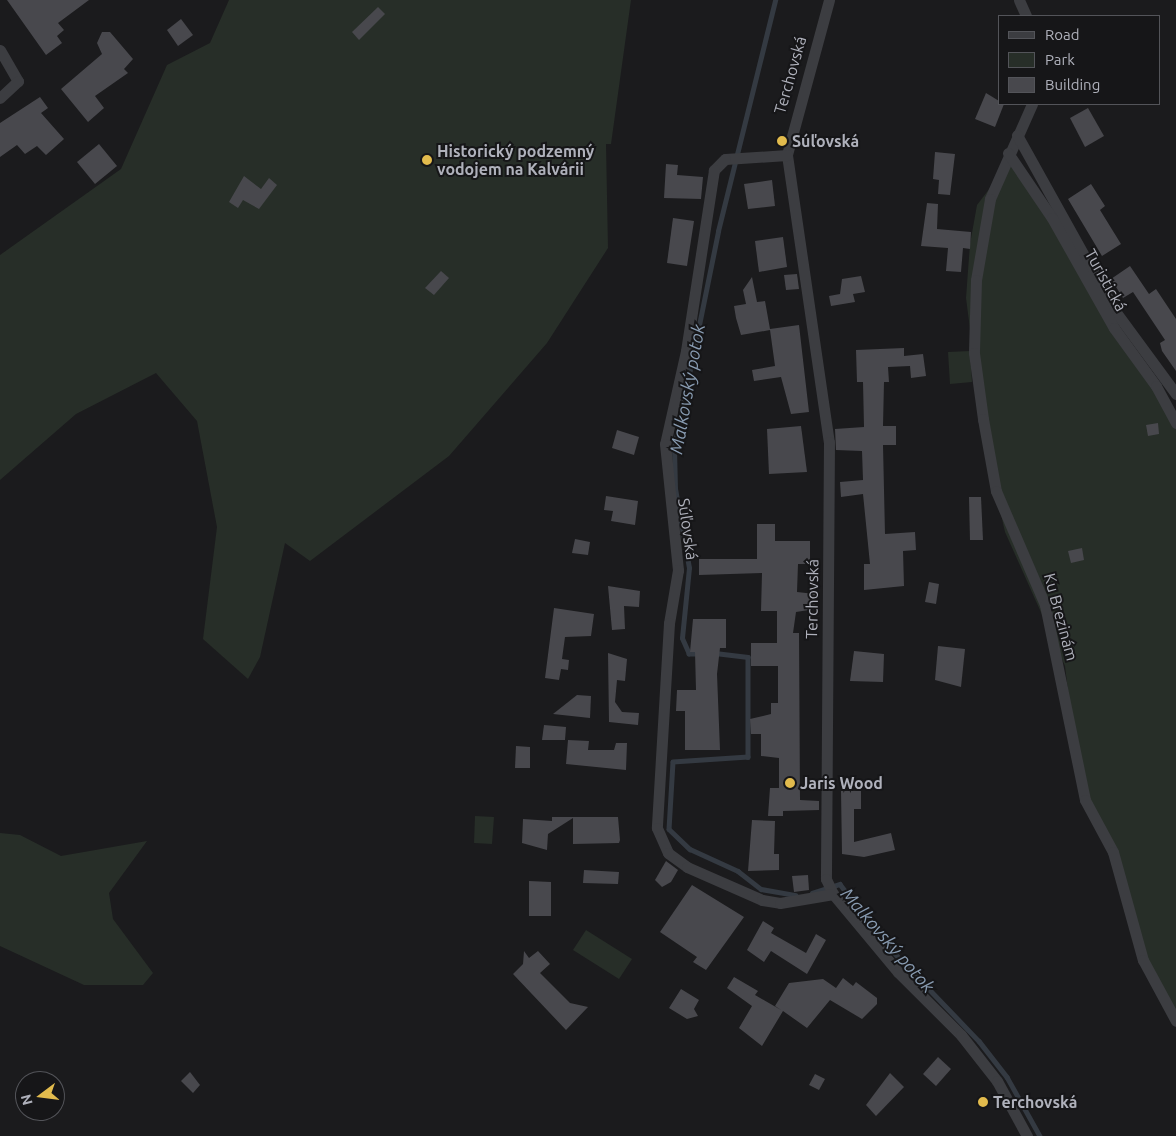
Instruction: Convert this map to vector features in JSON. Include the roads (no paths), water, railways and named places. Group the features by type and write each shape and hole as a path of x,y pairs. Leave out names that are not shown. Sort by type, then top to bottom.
{"street":[{"name":"Terchovská","path":"829,0 787,155 829,442 826,879 832,892 898,972 960,1035 996,1081 1027,1136"},
{"path":"1019,0 1026,15"},
{"path":"0,50 18,81 0,98"},
{"name":"Ku Brezinám","path":"1032,105 1008,153 990,199 976,280 974,353 996,491 1045,605 1085,800 1113,852 1143,960 1176,1021"},
{"name":"Turistická","path":"1017,135 1115,311 1176,394"},
{"name":"Turistická","path":"1008,153 1052,218 1114,328 1156,386 1176,423"},
{"name":"Súľovská","path":"787,155 725,159 714,170 686,351 665,444 678,570 669,623 657,828 668,853 687,867 762,900 780,903 832,892"}],"waterway":[{"name":"Malkovský potok","path":"700,654 689,654 682,638 689,568 675,489 674,448 718,231 775,0"},
{"name":"Malkovský potok","path":"715,653 748,657 748,757 673,762 669,829 690,849 738,871 761,889 795,895"},
{"name":"Malkovský potok","path":"812,893 840,884 883,941 979,1041 1007,1077 1040,1136"}],"place":[{"name":"Súľovská","path":"782,141"},
{"name":"Historický podzemný vodojem na Kalvárii","path":"427,160"},
{"name":"Jaris Wood","path":"790,783"},
{"name":"Terchovská","path":"983,1102"}]}
